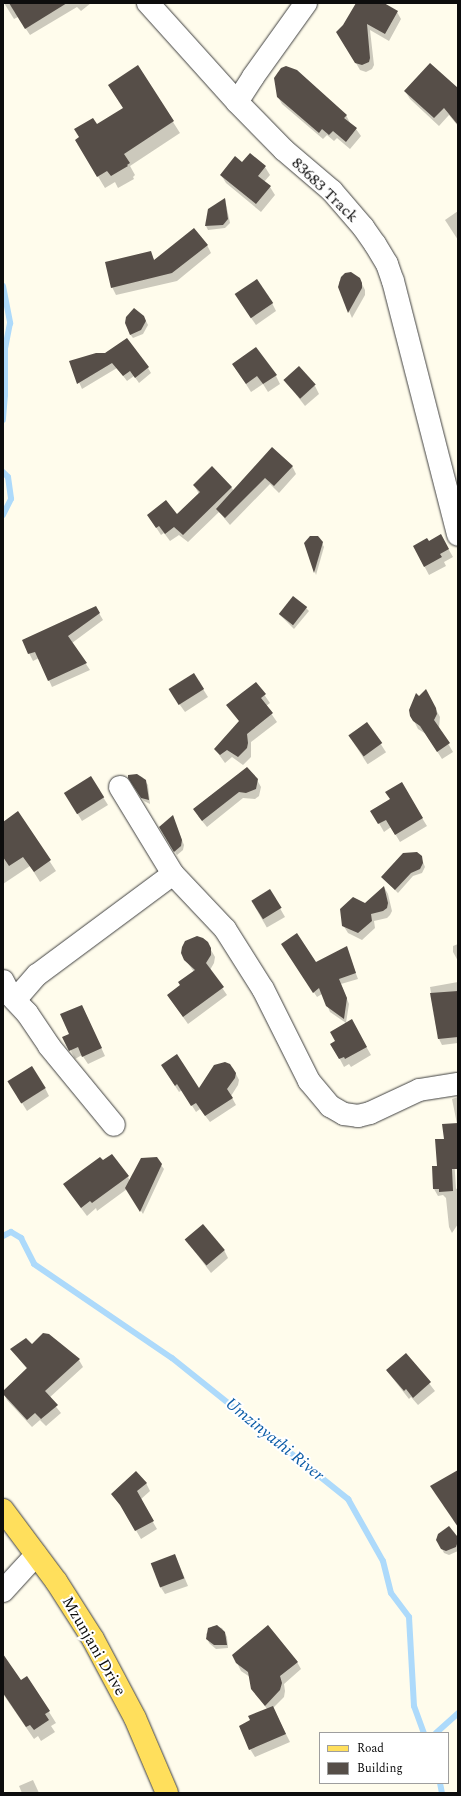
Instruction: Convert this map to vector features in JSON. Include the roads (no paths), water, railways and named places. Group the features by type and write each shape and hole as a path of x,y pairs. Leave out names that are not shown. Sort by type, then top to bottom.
{"main road":[{"name":"Mzunjani Drive","path":"3,1510 56,1581 93,1639 135,1718 167,1793"}],"street":[{"name":"83683 Track","path":"148,3 237,102 284,150 332,191 364,227 387,264 394,281 458,535"},
{"path":"237,102 306,3"},
{"path":"120,787 173,874 225,929 263,989 309,1081 330,1106 344,1114 358,1116 370,1113 419,1090 458,1084"},
{"path":"15,1000 37,975 173,874"},
{"path":"3,981 49,1046 114,1125"},
{"path":"3,1591 36,1555"}],"waterway":[{"name":"Umzinyathi River","path":"3,286 10,323 5,348 5,395 3,420"},
{"name":"Umzinyathi River","path":"3,472 8,477 11,499 3,515"},
{"name":"Umzinyathi River","path":"3,1236 11,1232 21,1238 34,1264 172,1358 348,1499 383,1561 391,1593 409,1617 414,1706 424,1732"},
{"path":"437,1732 458,1713"},
{"name":"Umzinyathi River","path":"440,1784 442,1793"}]}
